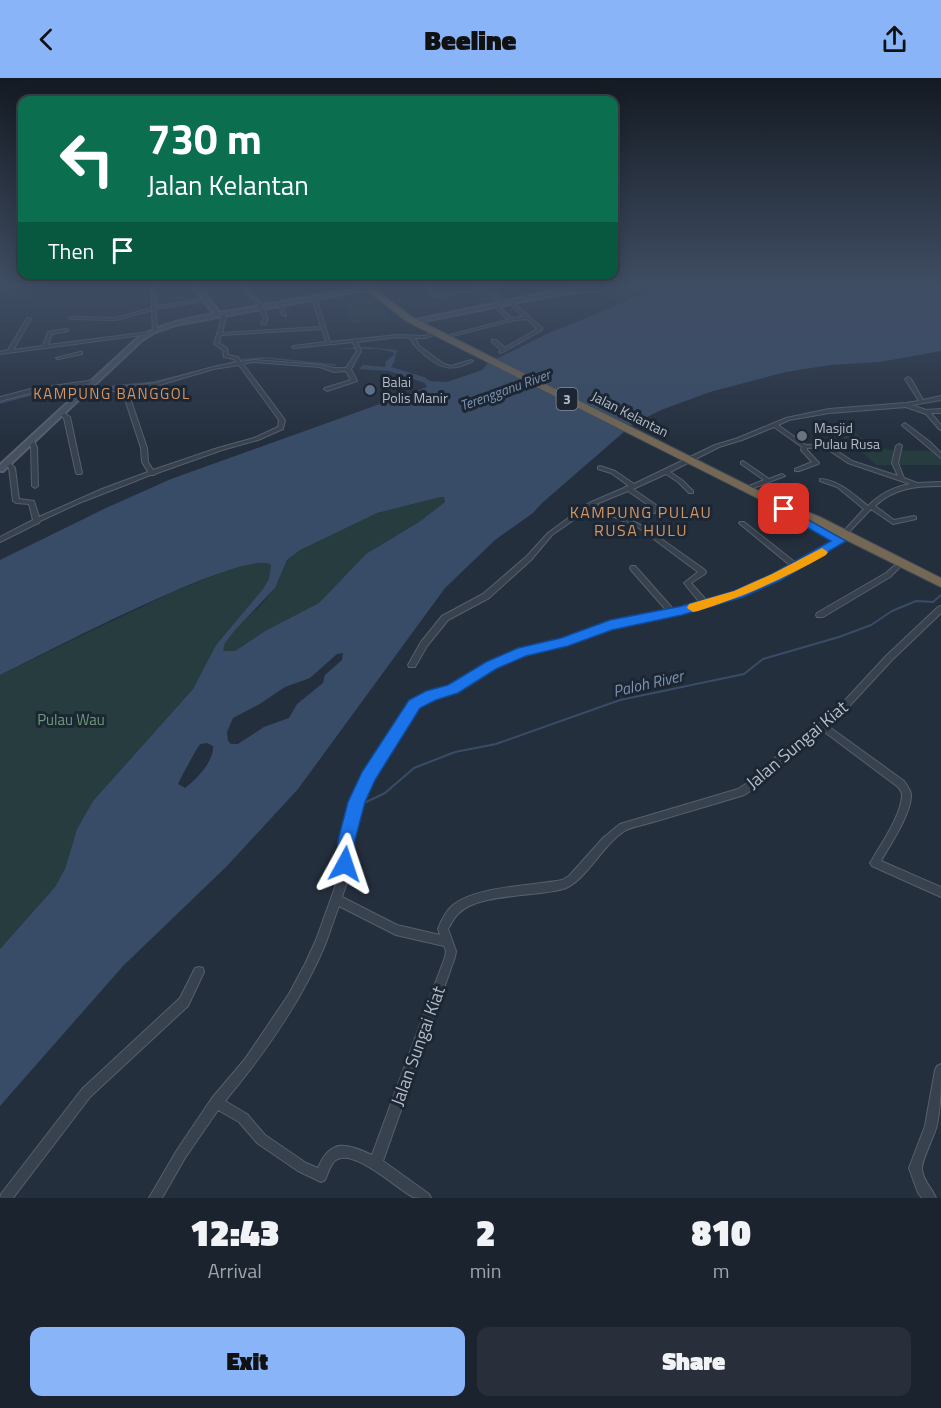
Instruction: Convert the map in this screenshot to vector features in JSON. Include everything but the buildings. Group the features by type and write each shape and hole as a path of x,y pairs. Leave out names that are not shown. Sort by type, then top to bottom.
{"highway":[{"name":"Jalan Kelantan","path":"441,336 474,358 769,500 896,568 936,584"},
{"name":"Jalan Kelantan","path":"769,500 816,520 843,539 936,584"}],"main road":[{"path":"0,469 147,336"}],"street":[{"path":"10,351 19,336"},
{"path":"45,346 49,336"},
{"path":"0,353 120,336"},
{"path":"0,540 99,492 281,428 282,420 238,361 226,356 225,349 217,346 220,336"},
{"path":"326,336 328,342"},
{"path":"294,346 328,342 356,346 430,336"},
{"path":"494,341 503,351 529,336"},
{"path":"412,337 417,347 442,366 451,368 474,358"},
{"path":"58,358 81,356 76,342"},
{"path":"327,389 354,381 348,369 356,346"},
{"path":"82,393 156,384 238,361 271,361 320,366 334,370 348,369"},
{"path":"908,379 922,402"},
{"path":"0,399 31,391 95,381"},
{"path":"124,389 144,448 145,462 152,474"},
{"path":"412,665 424,644 445,618 486,596 529,558 550,534 591,504 667,472 717,446 740,440 793,418 829,411 906,405 941,398"},
{"path":"906,405 926,412 941,411"},
{"path":"926,412 941,428"},
{"path":"61,413 68,417 79,473"},
{"path":"775,425 805,447 825,445 850,462 902,477 914,483"},
{"path":"905,425 928,442 941,456"},
{"path":"31,441 34,447 35,486"},
{"path":"899,446 895,463 902,477"},
{"path":"798,470 816,463 804,450 805,447"},
{"path":"7,463 12,468 16,501 32,502 37,522"},
{"path":"743,463 769,481"},
{"path":"600,468 613,472 654,507 653,512"},
{"path":"667,472 691,492"},
{"path":"746,489 782,476"},
{"path":"822,480 839,486 893,522 914,518"},
{"path":"155,1198 216,1102 249,1063 293,998 321,942 343,879 347,840 357,802 368,777 395,737 409,711 422,699 453,690 491,665 523,651 563,642 610,625 673,613 739,594 796,567 843,539 885,493 914,483 941,484"},
{"path":"591,504 641,527 703,572 687,581 705,604"},
{"path":"742,523 796,567"},
{"path":"633,568 673,613"},
{"path":"820,615 896,568"},
{"name":"Jalan Sungai Kiat","path":"375,1165 450,957 451,951 443,929 450,915 462,905 490,896 564,884 572,879 618,829 741,792 758,781 774,764 844,708 889,658 941,609"},
{"path":"822,726 906,790 907,796 899,818 875,863 941,892"},
{"path":"336,899 396,930 447,942"},
{"path":"5,1198 86,1094 184,1002 199,972"},
{"path":"930,1198 922,1189 915,1168 931,1126 941,1070"},
{"path":"216,1102 243,1118 252,1131 269,1145 302,1167 321,1176 329,1158 334,1153 344,1150 375,1165 425,1198"}],"green space":[{"path":"855,432 866,441 887,449 941,453 941,465 876,465 862,452 845,449 841,444 845,434"},
{"path":"444,497 445,502 419,522 366,554 319,603 265,631 235,651 223,651 229,637 267,598 277,584 288,560 300,550 339,529 386,510 429,498"},
{"name":"Pulau Wau","path":"261,561 271,565 269,579 263,589 216,645 193,689 93,801 77,829 65,869 55,887 0,949 0,675 173,592 237,566"}],"water":[{"name":"Terengganu River","path":"542,336 941,336 941,351 880,362 830,365 786,372 710,392 661,410 633,424 533,513 495,540 445,588 298,789 227,866 123,966 0,1106 0,949 55,887 65,869 77,829 93,801 193,689 216,645 263,589 269,579 271,565 254,564 184,587 140,606 0,675 0,560 171,479 427,387 425,383 389,371 359,369 363,365 385,367 386,361 394,355 393,352 378,349 336,349 367,347 397,350 391,367 430,381 447,382 482,370 488,363","holes":["444,497 445,502 419,522 366,554 319,603 265,631 235,651 223,651 225,643 234,631 275,588 287,560 300,550 377,513","343,653 342,660 325,675 323,683 297,704 289,718 264,727 238,744 231,744 228,741 227,732 233,718 285,687 310,678 337,654","207,743 213,746 208,763 185,788 178,784 198,747"]}],"waterway":[{"path":"95,388 154,382 246,359 267,358 336,365"},
{"path":"0,403 30,395 79,389"},
{"name":"Paloh River","path":"362,804 385,793 414,768 455,752 496,744 620,700 744,674 763,659 839,637 871,625 892,611 916,601 933,602 941,595"}],"slow traffic":[{"path":"693,608 739,594 777,577 822,552"}],"place":[{"name":"Balai Polis Manir","path":"370,390"},
{"name":"Masjid Pulau Rusa","path":"802,436"}],"district":[{"name":"KAMPUNG BANGGOL","path":"112,394"},
{"name":"KAMPUNG PULAU RUSA HULU","path":"641,521"}],"route":[{"path":"345,864 347,840 357,802 368,777 414,704 431,695 453,690 491,665 523,651 563,642 610,625 682,610 739,594 777,577 840,541 784,509"}]}
